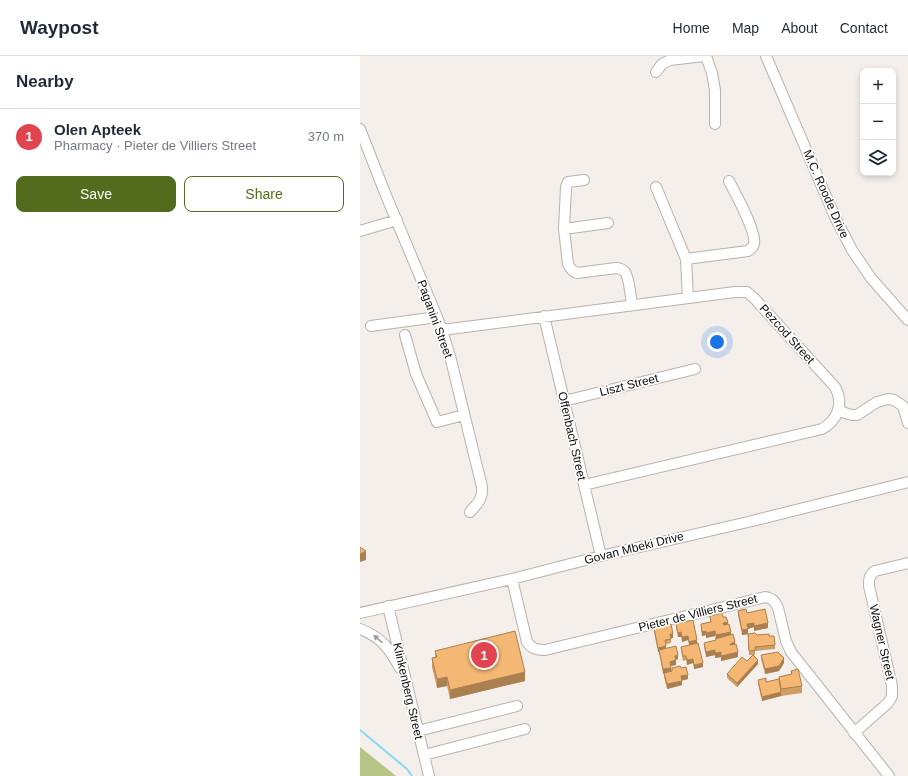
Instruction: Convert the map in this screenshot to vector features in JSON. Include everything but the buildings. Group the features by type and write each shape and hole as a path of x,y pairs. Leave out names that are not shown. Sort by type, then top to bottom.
{"street":[{"path":"656,72 662,64 670,60 705,56 712,73 715,90 715,124"},
{"name":"M.C. Roode Drive","path":"766,56 835,217 852,250 871,278 908,320"},
{"name":"Paganini Street","path":"360,129 437,317 451,360 482,487 480,502 470,512"},
{"path":"584,180 568,182 566,187 564,229 570,269 577,273 616,268 624,270 632,305"},
{"path":"686,259 748,251 754,245 754,234 729,181"},
{"path":"656,187 686,259 688,298"},
{"path":"360,231 397,220"},
{"path":"564,229 608,224"},
{"name":"Pezcod Street","path":"442,330 735,292 747,292 835,387 839,393 838,409"},
{"name":"Offenbach Street","path":"544,316 601,556"},
{"path":"371,326 437,317"},
{"path":"405,335 416,374 437,422 464,415"},
{"name":"Liszt Street","path":"564,401 695,369"},
{"path":"584,485 822,429 831,422 838,409 845,413 857,415 877,402 888,399 894,400 903,406 908,423"},
{"name":"Govan Mbeki Drive","path":"360,613 756,520 908,482"},
{"name":"Wagner Street","path":"854,733 888,703 892,696 892,686 869,586 870,577 872,573 876,571 908,563"},
{"name":"Pieter de Villiers Street","path":"512,578 527,642 530,646 537,650 545,650 765,597 770,598 776,603 778,608 786,641 791,652 889,776"},
{"name":"Klinkenberg Street","path":"388,606 429,776"},
{"path":"360,629 371,633 389,650 405,679"},
{"path":"418,731 517,706"},
{"path":"424,755 525,729"}],"green space":[{"path":"360,747 396,776 360,776"}],"waterway":[{"path":"360,730 407,769 412,776"}],"place":[{"name":"Olen Apteek","path":"484,655"}]}
